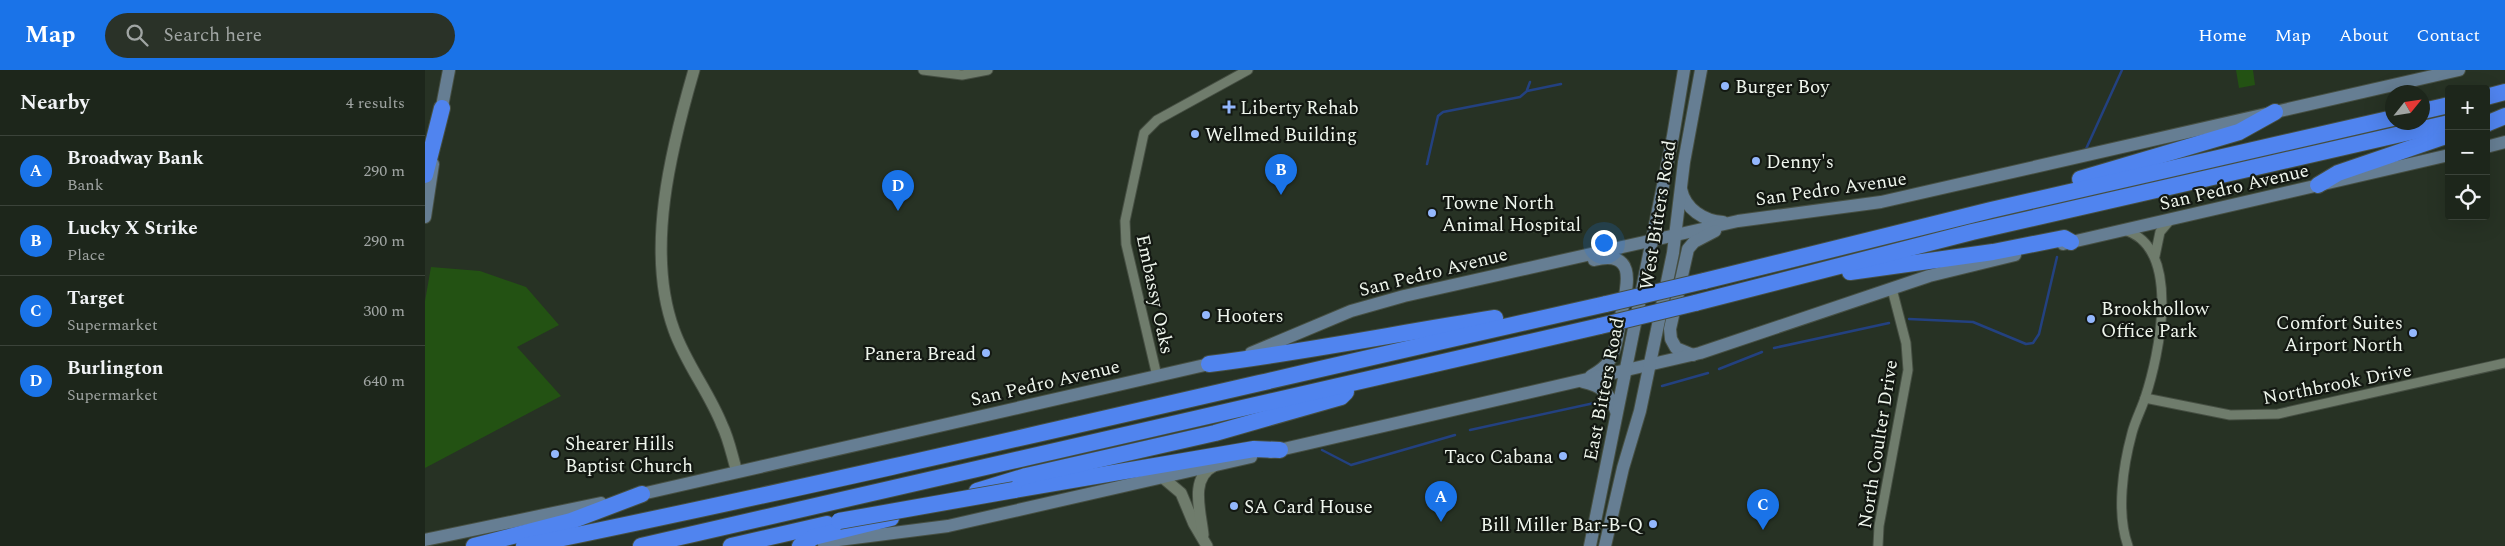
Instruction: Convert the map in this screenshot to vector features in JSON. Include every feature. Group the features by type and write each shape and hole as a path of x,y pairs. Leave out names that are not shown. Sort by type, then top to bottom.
{"highway":[{"path":"2490,96 2505,92"},
{"path":"2430,109 2445,106"},
{"path":"425,175 442,108"},
{"path":"2490,113 2505,110"},
{"path":"2030,201 2061,185 2239,132 2275,112"},
{"path":"2490,122 2505,116"},
{"path":"524,546 663,518 1606,304 2030,201 2385,120"},
{"path":"641,546 1600,326 1989,228 2445,123"},
{"path":"2318,186 2338,173 2445,136"},
{"path":"1803,275 1861,271 1977,255 2063,238 2071,242"},
{"path":"1209,364 1298,352 1367,338 1511,316 1579,310"},
{"path":"802,546 814,538 883,521 1017,479 1252,423 1341,396 1357,382"},
{"path":"731,546 839,521 1014,490 1254,449 1280,450"},
{"path":"474,546 571,521 642,494"}],"main road":[{"path":"425,217 449,70"},
{"name":"West Bitters Road","path":"1653,239 1684,70"},
{"name":"West Bitters Road","path":"1649,365 1673,253 1681,183 1701,70"},
{"name":"San Pedro Avenue","path":"425,540 523,521 1209,364 1264,349 1326,321 1373,304 1574,257 1738,221 1881,202 2459,70"},
{"path":"2490,146 2505,142"},
{"name":"San Pedro Avenue","path":"802,546 841,539 948,526 1694,355 1948,271 2445,156"},
{"path":"1681,183 1685,199 1699,214 1716,221 1738,221"},
{"path":"1694,355 1676,348 1670,334 1687,252 1696,240 1738,221"},
{"name":"East Bitters Road","path":"1590,546 1616,411 1653,239"},
{"path":"1574,257 1587,261 1615,258 1625,267 1628,277 1611,358 1601,370 1580,382"},
{"name":"East Bitters Road","path":"1605,546 1623,468 1640,411 1649,365"},
{"path":"1580,382 1603,389 1616,411"}],"street":[{"path":"694,70 684,105 661,225 662,278 673,328 683,354 722,425 737,472"},
{"path":"923,70 962,75 988,70"},
{"name":"Embassy Oaks","path":"1157,376 1126,244 1125,221 1144,133 1157,120 1248,70"},
{"path":"2128,546 2123,520 2125,467 2132,433 2145,398 2160,337 2161,294 2155,256 2161,230 2172,219"},
{"path":"2124,230 2142,238 2155,256"},
{"name":"North Coulter Drive","path":"1878,546 1879,526 1908,370 1906,343 1892,289"},
{"name":"Northbrook Drive","path":"2145,398 2230,415 2278,414 2505,363"},
{"path":"1205,542 1199,486 1203,474 1215,465"},
{"path":"1162,477 1181,493 1194,524 1205,542"}],"green space":[{"path":"2236,70 2253,70 2255,85 2239,88"},
{"path":"431,267 480,271 526,287 559,325 517,347 561,396 425,468 425,301"}],"waterway":[{"path":"2086,149 2122,70"},
{"path":"1527,90 1530,82"},
{"path":"1427,164 1438,116 1443,112 1520,97 1527,91 1561,84"},
{"path":"1909,319 1973,322 2026,344 2033,343 2039,334 2057,257"},
{"path":"1774,348 1889,323"},
{"path":"1719,369 1762,352"},
{"path":"1662,386 1708,373"},
{"path":"1470,430 1599,402"},
{"path":"1322,450 1351,465 1455,435"}],"place":[{"name":"Burger Boy","path":"1725,86"},
{"name":"Liberty Rehab","path":"1229,107"},
{"name":"Wellmed Building","path":"1195,134"},
{"name":"Denny's","path":"1756,161"},
{"name":"Lucky X Strike","path":"1281,195"},
{"name":"Burlington","path":"898,211"},
{"name":"Towne North Animal Hospital","path":"1432,213"},
{"name":"Hooters","path":"1206,315"},
{"name":"Brookhollow Office Park","path":"2091,319"},
{"name":"Comfort Suites Airport North","path":"2413,333"},
{"name":"Panera Bread","path":"986,353"},
{"name":"Shearer Hills Baptist Church","path":"555,454"},
{"name":"Taco Cabana","path":"1563,456"},
{"name":"SA Card House","path":"1234,506"},
{"name":"Broadway Bank","path":"1441,522"},
{"name":"Bill Miller Bar-B-Q","path":"1653,524"},
{"name":"Target","path":"1763,530"}]}
